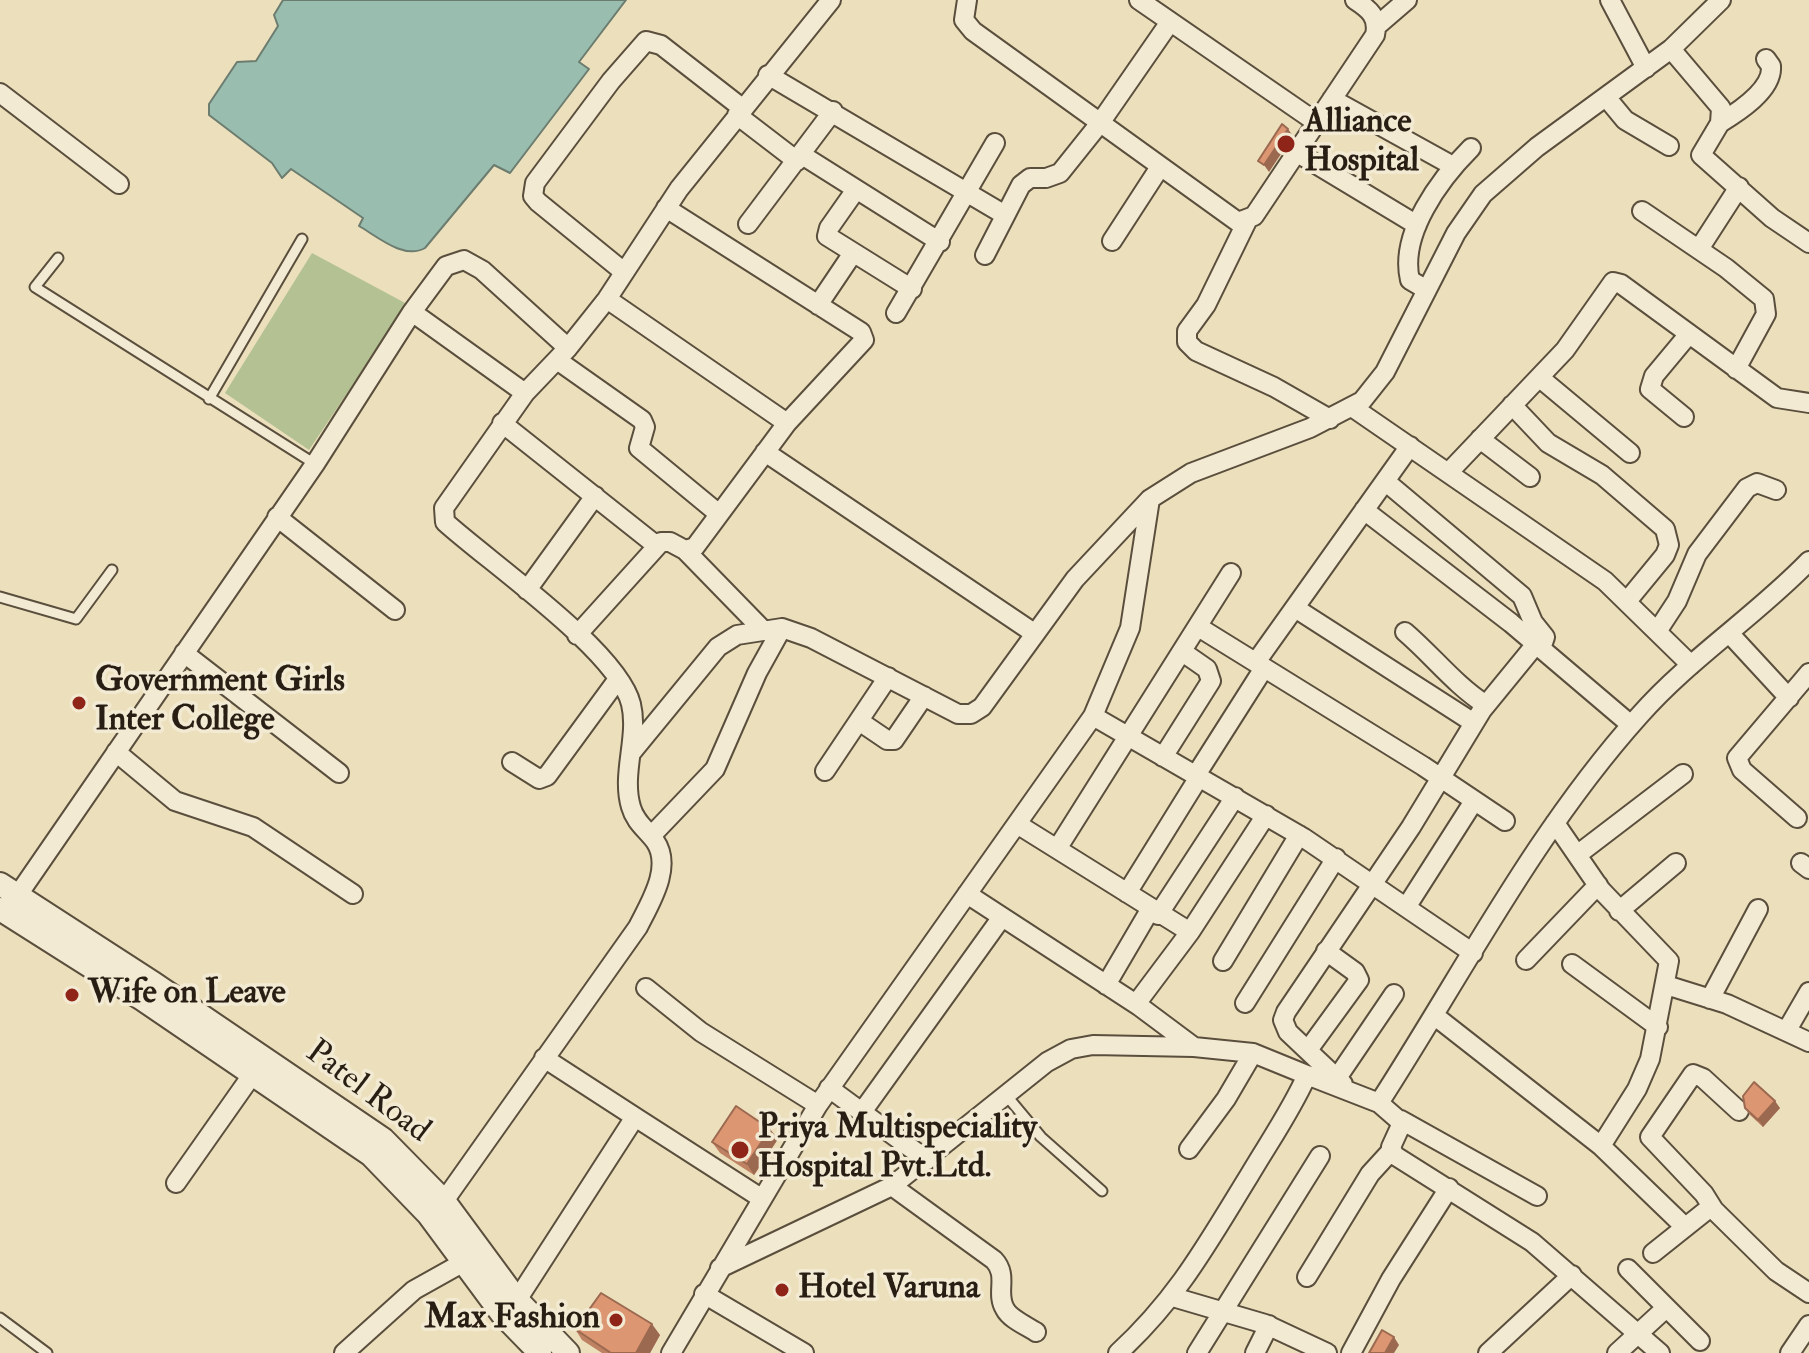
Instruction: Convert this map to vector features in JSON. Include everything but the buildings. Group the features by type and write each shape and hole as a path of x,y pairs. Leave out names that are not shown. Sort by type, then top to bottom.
{"street":[{"path":"436,1208 638,927 654,896 662,866 661,851 630,805 631,703 618,679 577,635 467,542 443,515 450,497 502,423 607,299 666,208 768,75 831,0"},
{"path":"967,0 964,20 973,31 1228,218 1247,221"},
{"path":"1139,0 1316,122"},
{"path":"1355,0 1367,8 1378,25"},
{"path":"1330,419 1274,387 1196,351 1187,342 1187,331 1206,305 1247,221 1375,35 1378,25 1407,0"},
{"path":"1610,0 1646,68"},
{"path":"631,753 718,647 737,635 761,628 782,628 811,638 958,714 971,714 990,699 1034,633 1101,548 1150,499 1191,473 1330,419 1371,392 1385,372 1456,233 1483,194 1537,147 1671,49 1721,0"},
{"path":"985,255 1024,181 1060,173 1100,123 1170,22"},
{"path":"624,272 533,196 535,183 611,81 646,41 652,41 675,54 739,112 799,158 940,242"},
{"path":"1671,49 1717,100 1722,115 1701,155 1772,218 1809,243"},
{"path":"1720,123 1750,102 1770,76 1771,66 1766,59"},
{"path":"768,75 1005,215"},
{"path":"0,93 119,184"},
{"path":"1606,97 1625,120 1669,146"},
{"path":"1332,99 1453,166"},
{"path":"748,224 833,111"},
{"path":"896,313 995,143"},
{"path":"1427,290 1410,280 1407,265 1417,225 1453,166 1471,148"},
{"path":"1296,152 1417,225"},
{"path":"1112,241 1160,167"},
{"path":"1699,249 1739,187"},
{"path":"855,191 827,233 912,289"},
{"path":"666,208 861,332 864,340 787,423 695,547 685,550"},
{"path":"1642,211 1699,249 1756,292 1768,306 1736,369"},
{"path":"818,305 853,253"},
{"path":"6,901 116,752 315,464 412,312 446,266 464,260 482,270 562,354 642,420 645,427 639,448 719,514"},
{"path":"1448,473 1565,350 1613,282 1621,284 1777,398 1809,403"},
{"path":"607,299 787,423"},
{"path":"412,312 525,393"},
{"path":"1684,417 1650,389 1654,376 1689,334"},
{"path":"1540,378 1630,453"},
{"path":"1512,405 1548,443 1602,475 1665,529 1669,545 1665,555 1628,600"},
{"path":"1352,407 1628,600 1691,665"},
{"path":"502,423 657,546"},
{"path":"1480,439 1530,477"},
{"path":"1127,893 1295,608 1410,446"},
{"path":"765,452 1034,633"},
{"path":"1351,1092 1288,1032 1283,1020 1486,705 1545,637 1533,622 1522,596 1462,542 1385,481"},
{"path":"1658,630 1677,601 1697,554 1747,488 1757,483 1776,490"},
{"path":"527,590 595,496"},
{"path":"671,1353 829,1088 1093,716 1130,628 1150,499"},
{"path":"1364,510 1538,647 1631,725"},
{"path":"277,517 395,610"},
{"path":"577,635 657,546 670,542 685,550 761,628"},
{"path":"1379,1103 1555,823 1631,725 1691,665 1809,561"},
{"path":"1057,849 1200,628 1231,573"},
{"path":"1295,608 1474,723"},
{"path":"651,836 715,769 757,673 782,628"},
{"path":"1200,628 1440,777 1505,821"},
{"path":"1405,632 1440,661 1464,691 1486,705"},
{"path":"1729,633 1789,698"},
{"path":"184,653 339,773"},
{"path":"1163,757 1211,681 1207,669 1184,653"},
{"path":"1797,818 1742,770 1737,758 1809,673"},
{"path":"825,771 888,677"},
{"path":"512,762 539,779 547,776 618,679"},
{"path":"859,721 887,740 894,740 924,696"},
{"path":"1093,716 1336,858 1473,953"},
{"path":"116,752 175,801 253,827 353,894"},
{"path":"1577,855 1683,774"},
{"path":"1106,985 1235,797"},
{"path":"1407,906 1474,801"},
{"path":"1136,1004 1190,932 1266,815"},
{"path":"1555,823 1619,911 1669,961 1650,1059 1637,1089 1601,1146"},
{"path":"1017,824 1190,932"},
{"path":"1223,961 1299,835"},
{"path":"1245,1003 1336,858"},
{"path":"1619,911 1676,863"},
{"path":"1526,960 1598,885"},
{"path":"967,894 1136,1004 1194,1047"},
{"name":"Patel Road","path":"6,901 252,1075 377,1147"},
{"name":"Patel Road","path":"6,901 153,983 377,1147 436,1208 510,1307 540,1353"},
{"path":"1710,999 1758,909"},
{"path":"862,1112 1002,917"},
{"path":"1308,1050 1359,980 1355,972 1326,951"},
{"path":"1572,964 1658,1027"},
{"path":"1666,985 1710,999 1809,1042"},
{"path":"646,988 701,1032 818,1105"},
{"path":"1787,1030 1809,992"},
{"path":"1337,1078 1394,994"},
{"path":"1435,1016 1601,1146 1685,1227"},
{"path":"720,1268 892,1186 1047,1062 1071,1049 1093,1045 1194,1047 1253,1053 1379,1103 1401,1120 1537,1196"},
{"path":"1189,1149 1226,1099 1253,1053"},
{"path":"544,1058 761,1198"},
{"path":"1739,1111 1703,1078 1693,1074 1650,1137 1704,1194 1714,1210 1776,1271 1809,1293"},
{"path":"176,1183 252,1075"},
{"path":"1118,1353 1149,1326 1173,1297 1292,1109 1307,1075"},
{"path":"829,1088 927,1160"},
{"path":"510,1307 635,1117"},
{"path":"1307,1277 1370,1174 1391,1151 1402,1127 1401,1120"},
{"path":"1391,1151 1505,1222 1572,1275 1660,1353"},
{"path":"1197,1353 1320,1156"},
{"path":"892,1186 994,1260 1003,1272 1002,1299 1006,1312 1036,1332"},
{"path":"1351,1353 1391,1279 1449,1188"},
{"path":"1653,1253 1707,1210 1714,1210"},
{"path":"344,1353 414,1290 471,1258"},
{"path":"1628,1269 1700,1341"},
{"path":"1488,1353 1572,1275"},
{"path":"704,1294 804,1353"},
{"path":"1173,1297 1222,1314 1269,1325 1327,1353"},
{"name":"Patel Road","path":"510,1307 568,1353"},
{"path":"1617,1353 1666,1308"},
{"path":"1255,1353 1269,1325"},
{"path":"1790,1353 1807,1334"}],"lane":[{"path":"209,399 302,239"},
{"path":"58,258 35,287 315,464"},
{"path":"0,597 76,619 112,570"},
{"path":"1006,1095 1041,1137 1102,1191"},
{"path":"0,1318 47,1353"}],"shaded area":[{"path":"283,0 626,0 579,62 589,69 510,173 494,165 425,248 408,251 391,246 359,226 363,218 291,169 282,178 272,163 209,115 209,104 237,62 256,61 278,26 274,15"},
{"path":"312,253 407,304 309,450 225,393"}],"place":[{"name":"Alliance Hospital","path":"1286,144"},
{"name":"Government Girls Inter College","path":"79,703"},
{"name":"Wife on Leave","path":"72,995"},
{"name":"Priya Multispeciality Hospital Pvt.Ltd.","path":"740,1150"},
{"name":"Hotel Varuna","path":"782,1290"},
{"name":"Max Fashion","path":"616,1320"}]}
